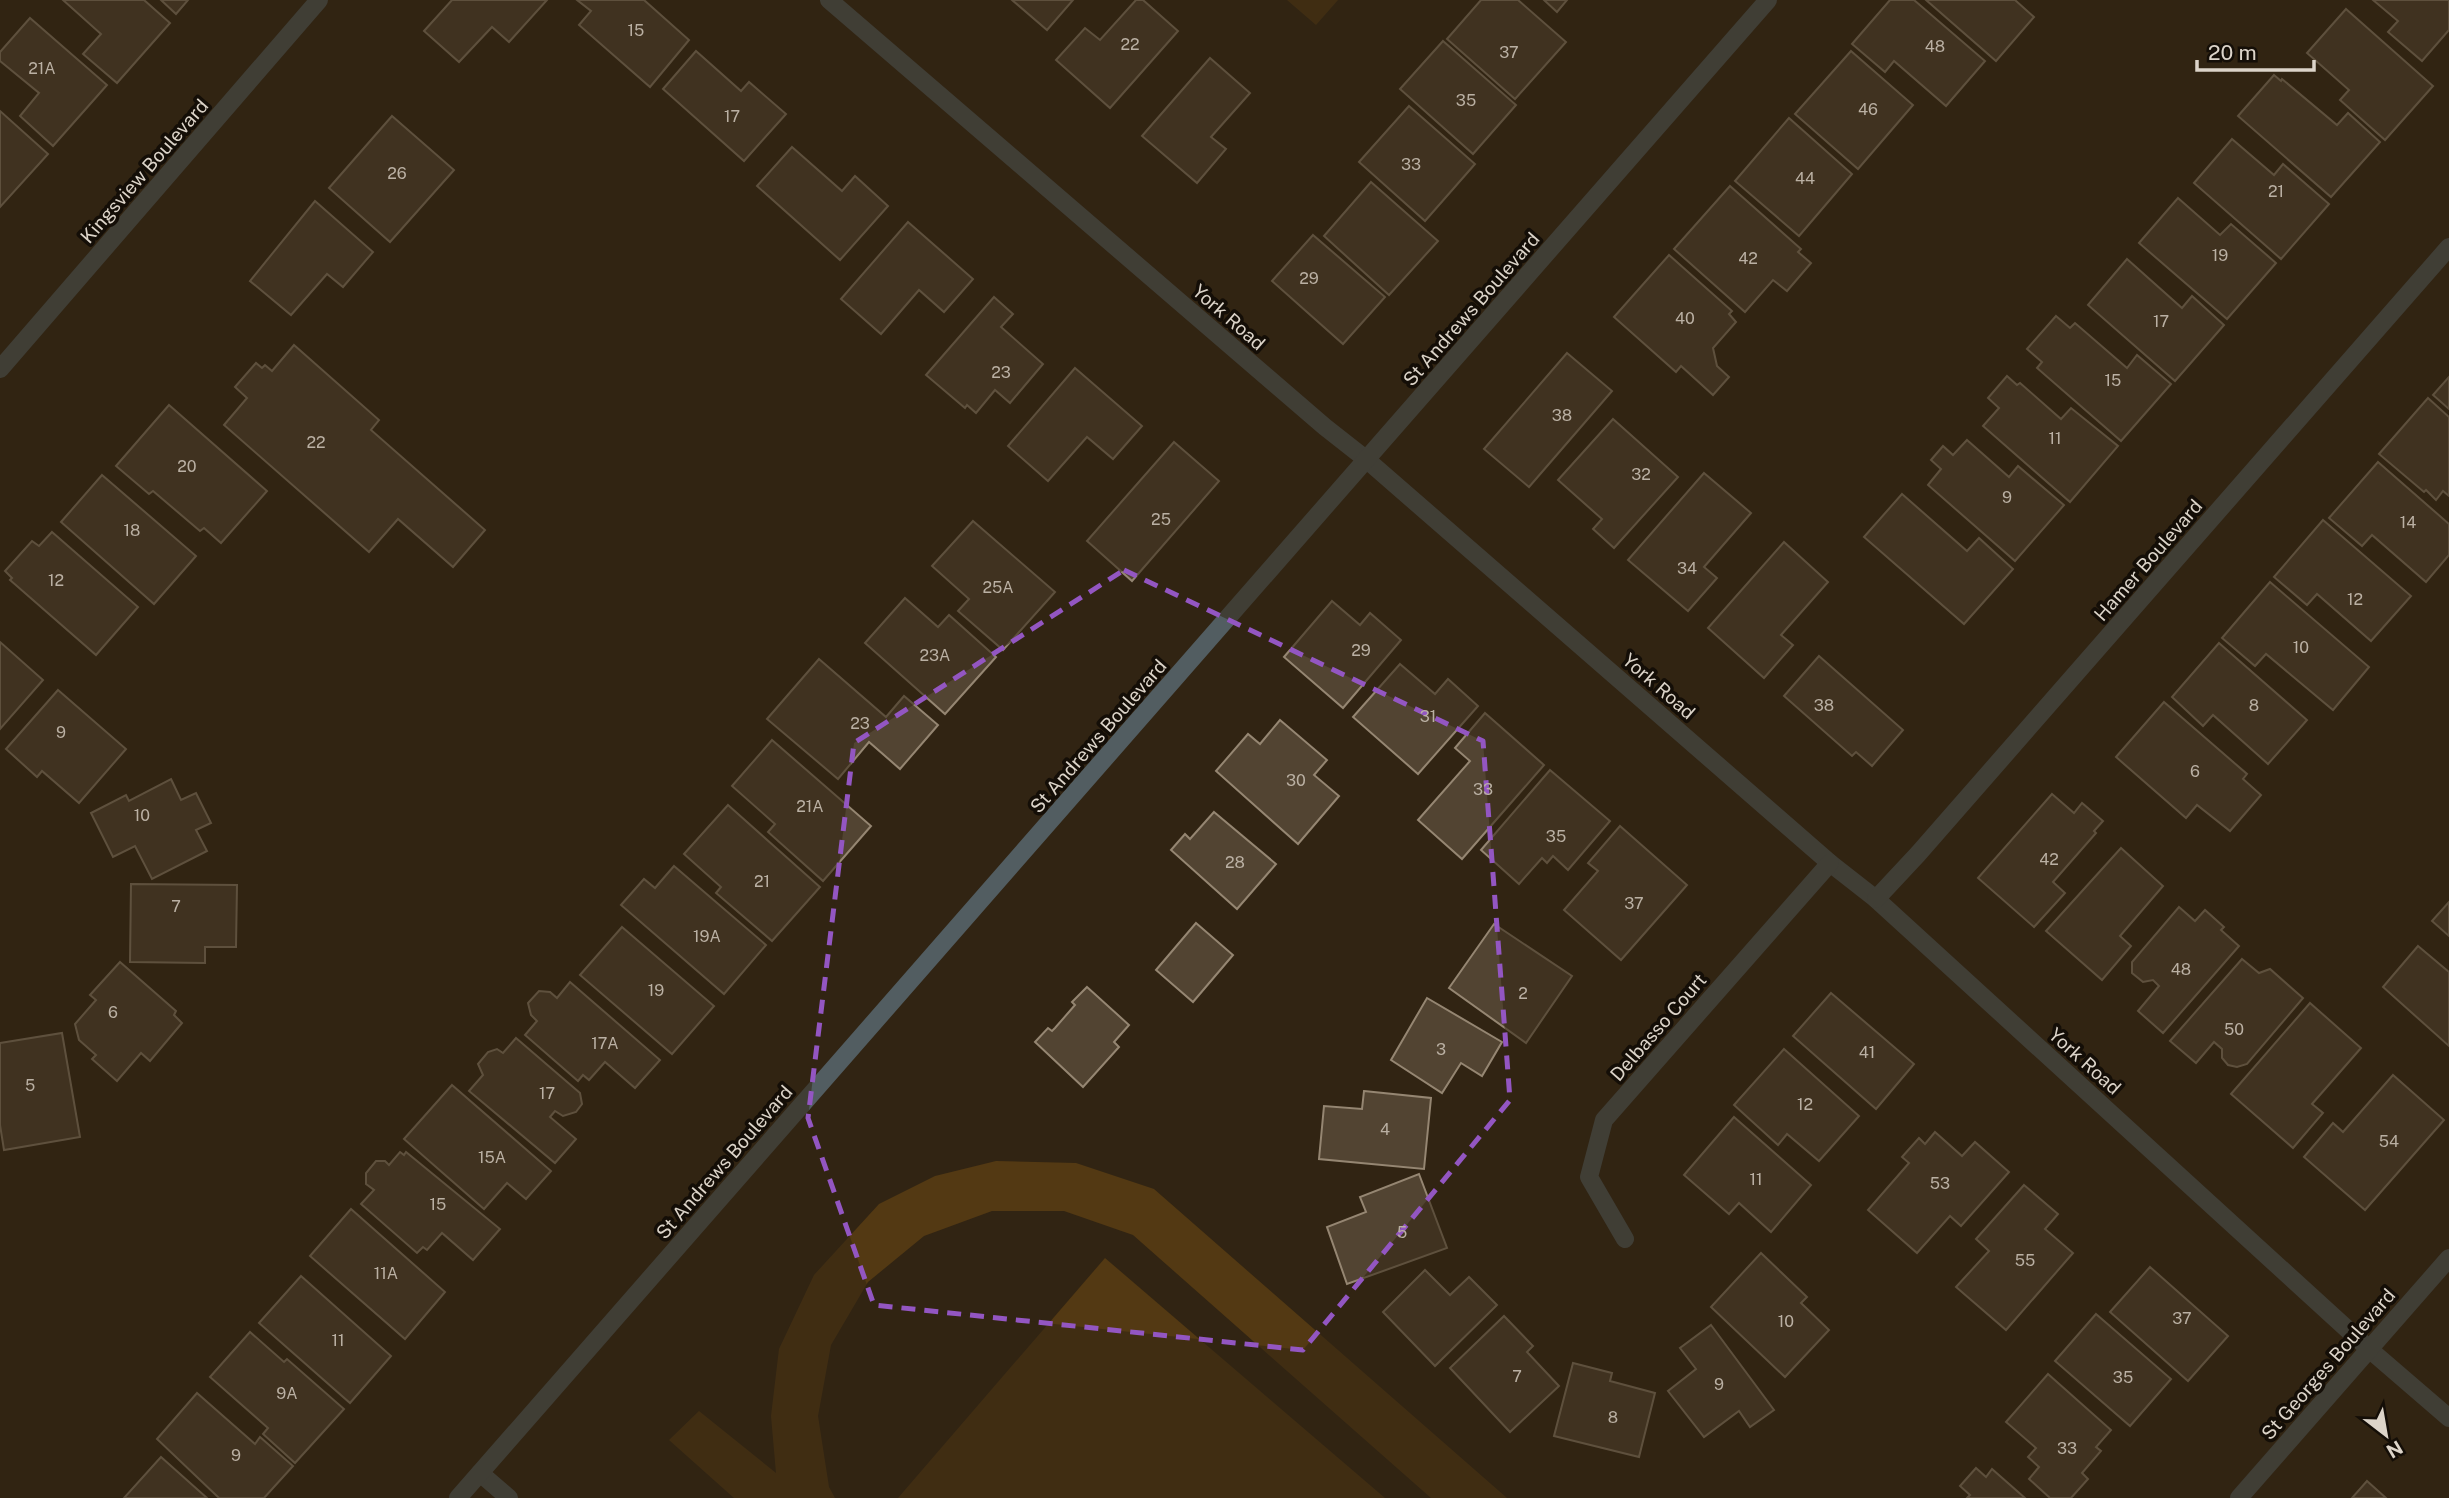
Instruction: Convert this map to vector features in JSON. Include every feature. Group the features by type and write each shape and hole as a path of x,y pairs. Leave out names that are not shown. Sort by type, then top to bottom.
{"street":[{"name":"Kingsview Boulevard","path":"0,369 319,0"},
{"name":"York Road","path":"829,0 1367,460 1830,863 1876,899 2369,1349 2449,1418"},
{"name":"St Andrews Boulevard","path":"458,1498 1768,0"},
{"name":"Hamer Boulevard","path":"1876,899 1937,833 2449,247"},
{"name":"Delbasso Court","path":"1625,1239 1589,1177 1604,1120 1830,863"},
{"name":"St Georges Boulevard","path":"2239,1498 2449,1258"},
{"path":"480,1473 509,1498"}],"highlighted area":[{"path":"1124,570 1483,741 1510,1100 1303,1350 874,1305 808,1118 854,743"}],"shaded area":[{"path":"1287,0 1338,0 1316,25"},
{"path":"996,1161 1076,1163 1154,1189 1507,1498 1431,1498 1133,1235 1064,1211 992,1211 924,1236 868,1282 831,1345 818,1416 829,1487 835,1498 734,1498 669,1440 699,1411 776,1473 771,1416 779,1349 814,1275 879,1204 935,1176"},
{"path":"1105,1258 1385,1498 898,1498"}],"building":[{"path":"63,0 144,0 170,23 117,83 83,54 101,34"},
{"path":"161,0 188,0 176,14"},
{"path":"452,0 547,0 509,42 492,27 459,62 424,31"},
{"path":"577,0 644,0 689,40 650,87 579,25 591,11"},
{"path":"1012,0 1073,0 1047,30"},
{"path":"1136,0 1143,0 1178,31 1110,108 1056,60 1085,28 1100,40"},
{"path":"1481,0 1518,0 1566,42 1515,99 1447,39"},
{"path":"1544,0 1567,0 1557,12"},
{"path":"1890,0 1914,0 1985,61 1946,106 1894,61 1885,72 1852,44"},
{"path":"1926,0 2015,0 2034,17 1996,61"},
{"path":"2373,0 2449,0 2449,30 2422,61 2388,32 2398,21"},
{"path":"2346,9 2433,86 2385,140 2340,100 2349,90 2307,53"},
{"path":"30,18 107,85 53,146 20,116 39,93 0,61 0,52"},
{"path":"1443,41 1516,105 1473,154 1400,89"},
{"path":"696,51 741,91 749,82 786,114 744,161 663,89"},
{"path":"1851,51 1913,105 1858,169 1795,114"},
{"path":"1210,58 1250,93 1211,137 1226,149 1197,183 1142,136"},
{"path":"2274,75 2337,125 2348,113 2380,142 2331,197 2238,116"},
{"path":"1409,106 1475,164 1425,221 1359,162"},
{"path":"0,111 48,154 0,207"},
{"path":"392,116 454,170 390,242 329,188"},
{"path":"1789,118 1852,174 1799,236 1735,181"},
{"path":"2232,139 2274,175 2283,164 2329,204 2281,259 2194,183"},
{"path":"792,147 842,191 855,176 888,206 840,260 757,186"},
{"path":"1371,182 1438,241 1389,295 1324,236"},
{"path":"1730,186 1801,249 1798,252 1811,263 1787,291 1773,280 1745,312 1674,249"},
{"path":"2178,198 2220,235 2231,224 2276,263 2227,319 2139,243"},
{"path":"315,201 373,252 343,287 327,274 291,315 250,281"},
{"path":"908,222 973,279 944,312 919,290 881,334 841,299"},
{"path":"1313,235 1385,297 1343,344 1272,281"},
{"path":"1669,255 1732,311 1729,314 1736,322 1713,348 1717,366 1729,377 1713,395 1681,366 1676,372 1614,317"},
{"path":"2127,259 2182,308 2192,296 2224,325 2175,381 2088,305"},
{"path":"994,297 1013,314 1001,327 1043,364 1010,403 995,390 976,413 967,405 965,408 926,375"},
{"path":"2056,316 2070,328 2075,323 2127,368 2137,355 2171,384 2121,441 2037,368 2042,362 2027,349"},
{"path":"294,345 379,420 371,430 485,530 453,567 398,519 369,552 224,425 247,398 235,387 256,363 262,368 265,365 272,371"},
{"path":"1567,353 1612,391 1529,487 1484,449"},
{"path":"1075,368 1142,426 1113,459 1087,437 1048,481 1008,446"},
{"path":"2007,376 2017,385 2020,383 2061,419 2071,408 2118,446 2070,502 1983,426 1999,408 1988,398"},
{"path":"2449,377 2449,409 2433,395"},
{"path":"2428,398 2449,417 2449,496 2443,491 2436,500 2379,454"},
{"path":"169,405 267,491 221,543 204,528 200,531 153,491 149,494 116,466"},
{"path":"1613,419 1678,477 1614,548 1593,529 1602,519 1558,480"},
{"path":"1967,440 2009,477 2018,466 2064,505 2015,561 1928,485 1941,469 1931,460 1943,446 1953,455"},
{"path":"1174,442 1219,481 1132,581 1087,541"},
{"path":"2378,462 2449,524 2449,555 2426,582 2372,535 2362,546 2329,518"},
{"path":"1704,473 1751,513 1704,567 1717,578 1688,611 1628,560"},
{"path":"102,475 196,556 154,604 61,522"},
{"path":"1902,494 1967,551 1979,538 2013,569 1964,624 1864,537"},
{"path":"2323,520 2411,596 2371,641 2317,594 2307,605 2274,577"},
{"path":"973,521 1055,592 1003,650 958,611 969,599 932,566"},
{"path":"52,532 138,607 96,655 10,580 12,578 5,571 32,541 39,546"},
{"path":"1784,542 1828,582 1781,635 1793,645 1764,678 1708,628"},
{"path":"2270,582 2369,667 2333,710 2266,654 2255,666 2222,638"},
{"path":"905,598 938,627 949,615 996,657 945,714 865,643"},
{"path":"1332,601 1360,625 1370,613 1401,640 1343,708 1284,657"},
{"path":"0,642 43,680 0,729"},
{"path":"2219,643 2307,720 2268,764 2213,715 2203,726 2172,697"},
{"path":"1819,656 1903,730 1872,766 1856,752 1852,756 1784,696"},
{"path":"819,659 886,717 904,696 938,725 900,769 869,742 838,779 767,719"},
{"path":"1400,664 1435,694 1448,679 1478,706 1418,774 1353,717"},
{"path":"58,690 126,749 79,803 42,771 37,777 6,749"},
{"path":"2164,702 2247,774 2243,779 2261,795 2230,831 2197,805 2186,818 2116,757"},
{"path":"1485,713 1544,765 1462,859 1418,820 1470,761 1455,748"},
{"path":"1280,720 1327,760 1314,775 1339,796 1298,844 1216,771 1248,734 1260,744"},
{"path":"772,740 871,826 823,881 768,832 775,824 732,786"},
{"path":"1550,770 1610,821 1568,870 1553,856 1547,863 1542,858 1519,884 1481,850"},
{"path":"171,779 181,800 196,793 211,823 196,830 207,851 152,879 135,846 113,857 91,813 126,795 129,801"},
{"path":"2052,794 2074,813 2082,803 2103,821 2094,831 2096,833 2053,882 2065,893 2034,927 1978,878"},
{"path":"728,805 820,887 772,941 716,893 721,887 684,854"},
{"path":"1214,812 1276,864 1237,909 1171,850 1185,834 1190,839"},
{"path":"1620,826 1687,885 1621,960 1564,910 1598,871 1588,863"},
{"path":"2121,848 2163,886 2120,936 2131,946 2102,980 2046,931"},
{"path":"674,866 766,945 724,994 621,905 644,879 655,888"},
{"path":"131,884 237,885 236,947 205,947 205,963 130,962"},
{"path":"2449,902 2449,936 2432,921"},
{"path":"2179,907 2195,921 2205,910 2224,927 2221,930 2239,946 2163,1033 2138,1011 2159,986 2153,980 2143,982 2132,973 2132,962"},
{"path":"1196,923 1233,955 1193,1002 1156,970"},
{"path":"1494,924 1572,976 1526,1043 1449,988"},
{"path":"622,927 714,1006 672,1054 580,975"},
{"path":"2418,946 2449,972 2449,1046 2383,987"},
{"path":"2242,959 2259,973 2270,969 2303,998 2247,1064 2237,1067 2228,1065 2222,1058 2222,1049 2214,1042 2196,1063 2170,1041"},
{"path":"120,962 176,1011 174,1015 182,1023 150,1061 141,1053 117,1081 92,1059 96,1055 79,1040 75,1024 96,1000 90,995"},
{"path":"570,982 660,1060 635,1088 605,1062 589,1080 583,1075 578,1081 525,1035 537,1021 531,1015 528,1003 539,991 550,992 557,998"},
{"path":"1087,987 1129,1025 1114,1042 1119,1047 1083,1087 1035,1042 1048,1028 1052,1031 1055,1028 1075,1005 1072,1002"},
{"path":"1831,993 1914,1064 1876,1109 1793,1036"},
{"path":"1427,998 1502,1042 1482,1076 1461,1063 1442,1093 1391,1060"},
{"path":"2310,1003 2361,1048 2312,1104 2323,1113 2293,1148 2231,1094"},
{"path":"62,1033 80,1137 4,1150 0,1125 0,1043"},
{"path":"516,1038 580,1093 582,1104 576,1112 563,1116 555,1111 550,1117 576,1139 555,1163 469,1091 483,1075 478,1064 488,1052 497,1049 503,1053"},
{"path":"1784,1049 1859,1116 1819,1161 1787,1134 1778,1145 1734,1105"},
{"path":"2393,1075 2444,1120 2365,1210 2304,1157 2333,1123 2343,1132"},
{"path":"452,1085 551,1171 526,1199 507,1183 484,1209 404,1139"},
{"path":"1364,1091 1431,1098 1424,1169 1319,1159 1324,1106 1362,1109"},
{"path":"1734,1117 1811,1185 1771,1232 1739,1203 1729,1214 1684,1175"},
{"path":"1935,1132 1962,1156 1975,1142 2009,1172 1961,1226 1950,1216 1917,1253 1868,1210 1909,1163 1902,1157 1919,1138 1925,1144"},
{"path":"400,1152 404,1155 406,1152 500,1229 473,1260 442,1233 427,1250 423,1247 417,1253 361,1204 374,1190 366,1184 366,1173 376,1161 385,1161 389,1165"},
{"path":"1419,1174 1447,1248 1347,1284 1327,1227 1366,1212 1360,1197"},
{"path":"2024,1185 2058,1214 2045,1229 2073,1253 2006,1330 1956,1287 1989,1251 1976,1239"},
{"path":"351,1209 445,1292 405,1339 310,1256"},
{"path":"1761,1253 1807,1297 1801,1303 1829,1330 1785,1377 1711,1307"},
{"path":"2150,1267 2228,1336 2188,1381 2110,1312"},
{"path":"1425,1270 1450,1295 1469,1277 1497,1305 1435,1366 1383,1312"},
{"path":"301,1276 391,1356 350,1403 259,1323"},
{"path":"2096,1314 2171,1379 2130,1426 2055,1361"},
{"path":"1504,1316 1533,1346 1527,1352 1559,1386 1510,1432 1450,1368"},
{"path":"1711,1325 1774,1410 1750,1427 1739,1411 1704,1437 1668,1391 1696,1369 1680,1348"},
{"path":"250,1332 284,1362 287,1359 344,1409 295,1463 263,1434 268,1428 210,1377"},
{"path":"1573,1363 1612,1373 1610,1381 1655,1393 1639,1457 1554,1436"},
{"path":"2048,1374 2111,1430 2096,1447 2101,1451 2082,1473 2088,1479 2071,1498 2050,1498 2029,1479 2039,1467 2028,1457 2036,1448 2006,1422"},
{"path":"197,1393 255,1444 260,1437 293,1466 264,1498 219,1498 157,1439"},
{"path":"161,1457 207,1498 124,1498"},
{"path":"1976,1468 1986,1477 1992,1469 2025,1498 1967,1498 1970,1495 1960,1486"},
{"path":"2367,1481 2386,1498 2352,1498"}]}
